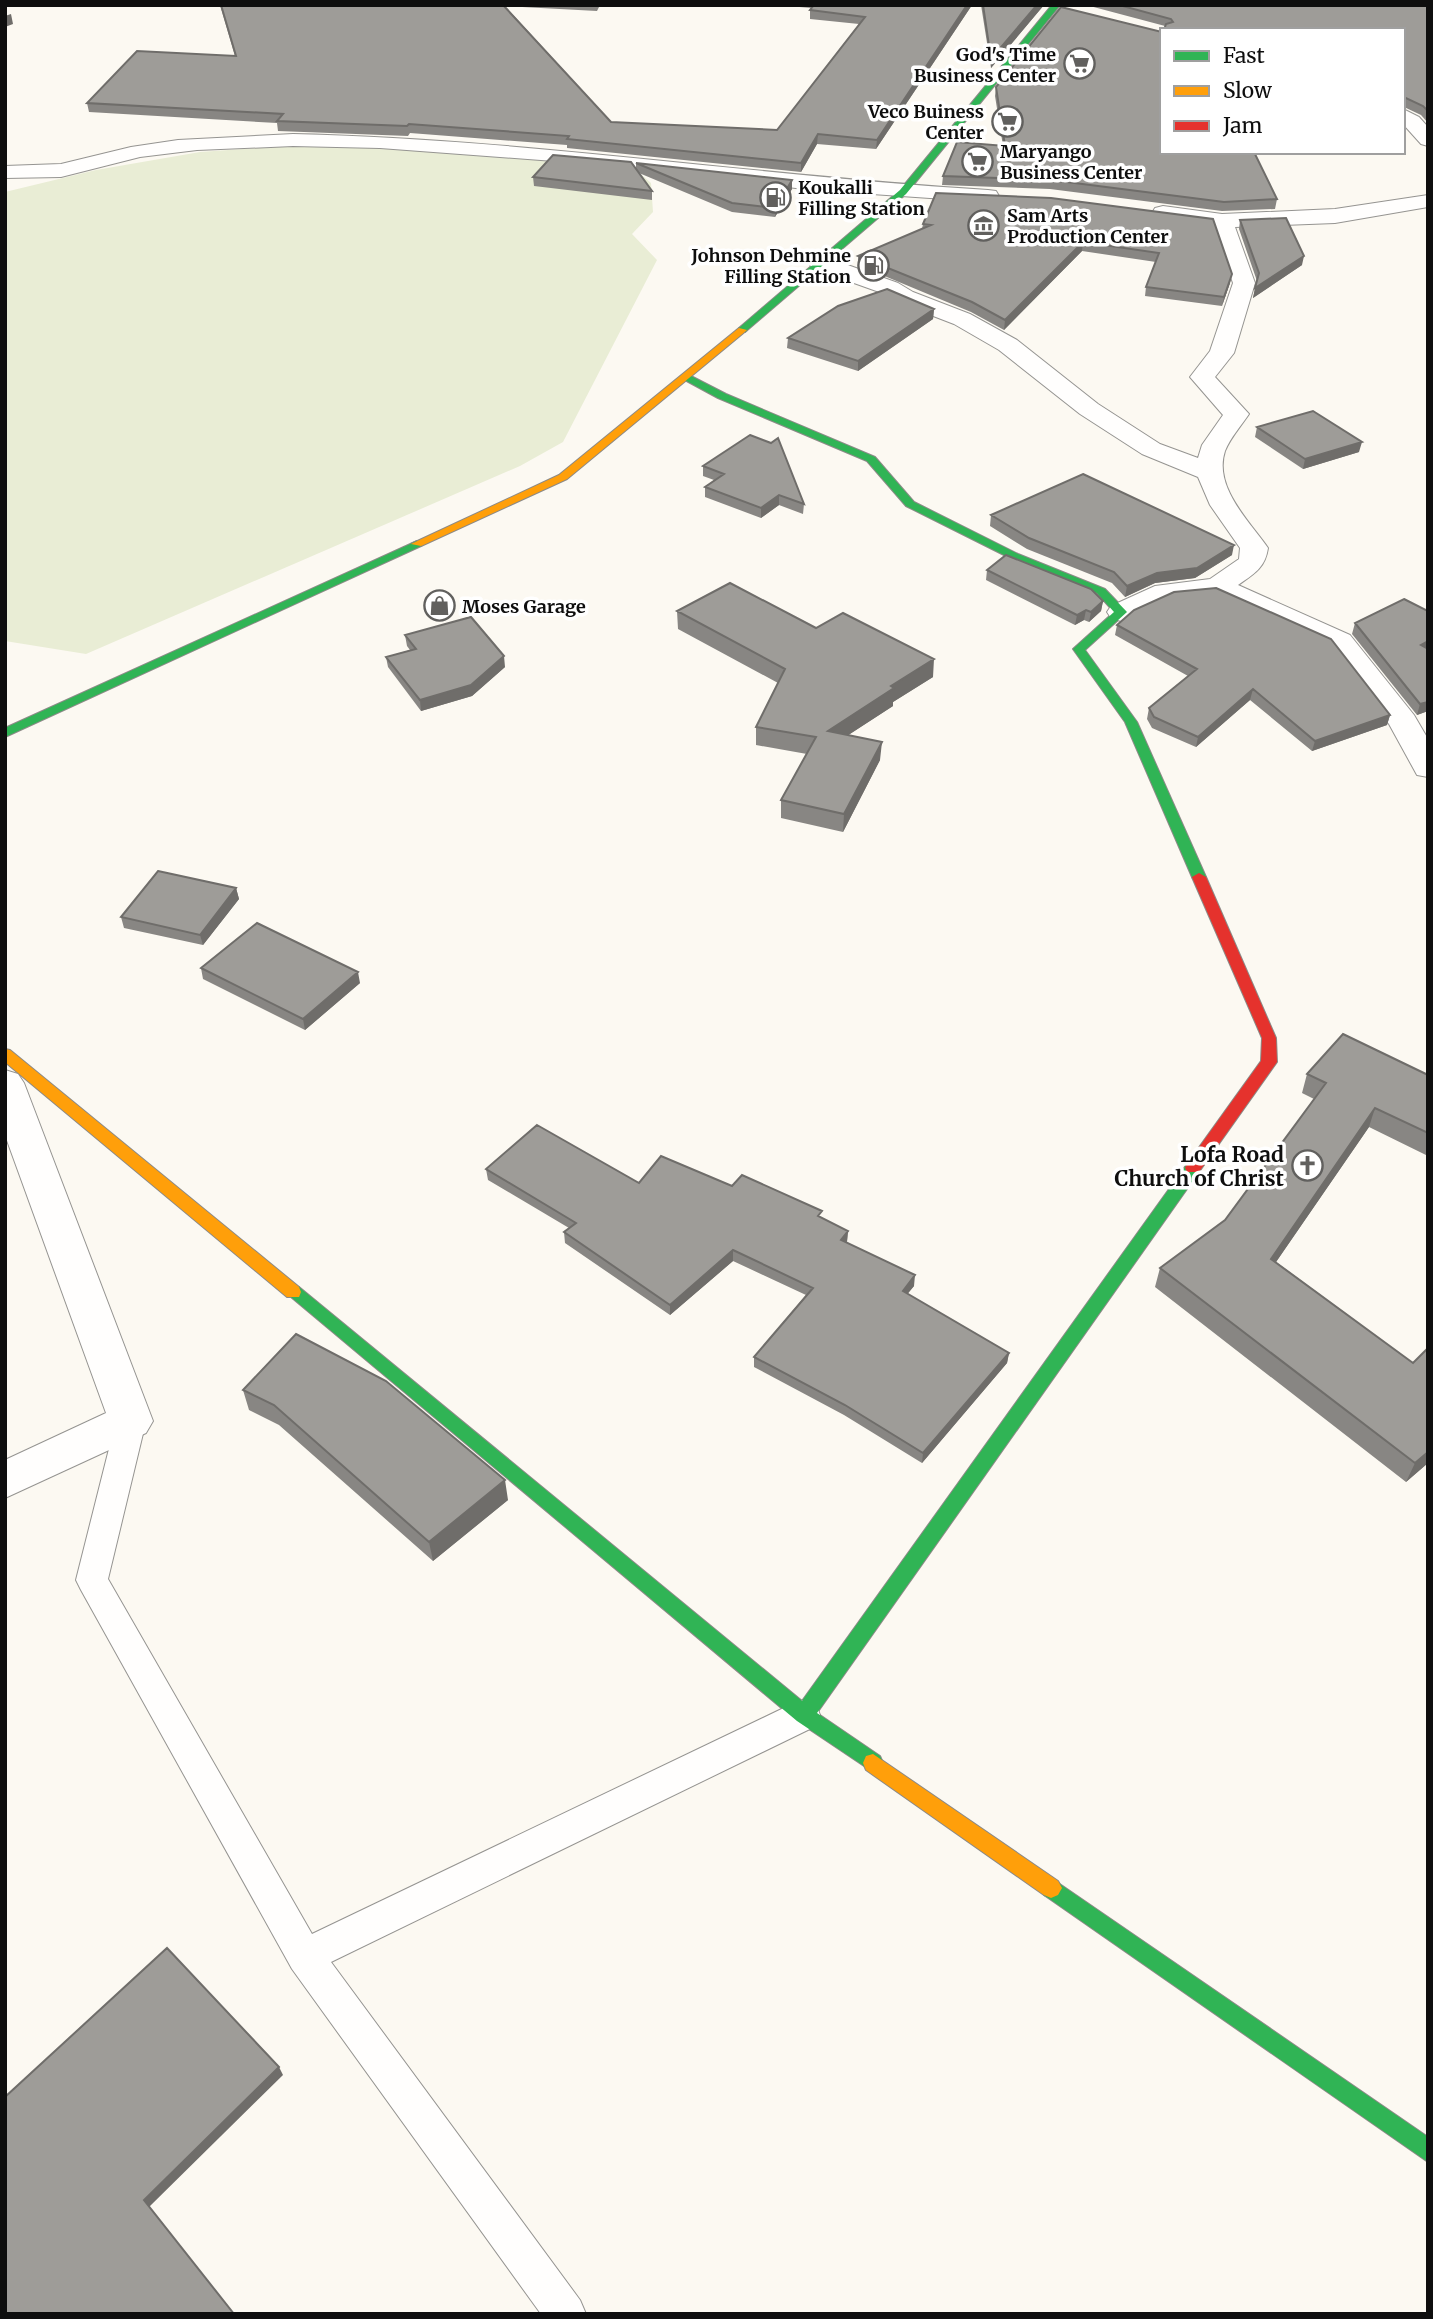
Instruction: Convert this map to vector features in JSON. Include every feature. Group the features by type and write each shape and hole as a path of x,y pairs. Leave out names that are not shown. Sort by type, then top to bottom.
{"street":[{"path":"5,733 563,477 687,377 903,192 1061,7"},
{"path":"1405,117 1412,121 1428,140"},
{"path":"5,184 139,151 209,144 321,141 432,145 627,162 903,192 1010,196"},
{"path":"5,173 68,170"},
{"path":"1143,210 1222,221 1335,216 1428,201"},
{"path":"1219,587 1252,562 1254,548 1214,489 1210,471 1211,454 1236,414 1202,377 1222,353 1244,284 1222,221"},
{"path":"820,263 890,288 905,297 962,319 1008,345 1089,409 1151,449 1210,471"},
{"path":"687,377 722,396 871,459 910,504 1014,556 1101,591 1121,612"},
{"path":"804,1715 1269,1062 1269,1038 1131,722 1079,649 1121,612 1165,592 1219,587 1340,641 1403,722 1428,768"},
{"path":"5,1054 804,1715 1428,2151"},
{"path":"5,1083 131,1421 5,1480"}],"lane":[{"path":"131,1421 92,1580 305,1956 566,2314"},
{"path":"305,1956 804,1715"}],"green space":[{"path":"301,145 437,147 629,164 651,183 653,212 632,234 657,260 563,442 520,466 86,654 5,641 5,192 96,170 200,152"}],"building":[{"path":"221,5 503,5 611,122 777,130 865,17 810,10 814,5 967,5 877,140 818,134 801,163 567,139 569,136 409,124 277,121 283,114 87,103 137,51 236,56"},
{"path":"983,5 1037,5 991,59"},
{"path":"1119,5 1428,5 1428,111 1405,98 1405,28 1165,28 1166,24 1173,22 1171,19"},
{"path":"1061,7 1160,32 1160,154 1255,154 1277,199 1224,202 1051,180 943,176 957,142 1005,146 996,87"},
{"path":"553,155 631,162 652,191 533,177"},
{"path":"636,163 792,180 776,208 732,203"},
{"path":"936,193 1051,198 1213,219 1232,274 1224,297 1146,287 1159,253 1083,242 1005,320 972,302 858,256 931,225 923,224"},
{"path":"1286,218 1304,256 1255,288 1259,273 1240,220"},
{"path":"887,289 934,309 858,361 788,338 838,306"},
{"path":"1313,411 1362,442 1305,459 1257,427"},
{"path":"750,435 771,443 778,438 804,504 779,495 761,508 705,487 724,474 703,466"},
{"path":"1083,474 1234,545 1197,568 1157,573 1127,586 1114,572 1029,538 991,515"},
{"path":"1006,555 1091,589 1103,601 1091,612 1086,610 1077,615 987,570"},
{"path":"730,583 816,628 843,613 934,659 828,731 882,742 844,814 781,800 816,737 756,727 785,669 677,611"},
{"path":"1216,588 1331,639 1390,715 1315,741 1253,689 1198,737 1154,717 1149,708 1197,669 1117,625 1134,610 1174,592"},
{"path":"1404,599 1428,611 1428,641 1421,645 1428,649 1428,702 1420,704 1355,623"},
{"path":"471,617 504,656 471,685 420,700 386,657 416,649 405,635"},
{"path":"158,871 236,888 200,935 121,917"},
{"path":"257,923 358,972 303,1019 201,968"},
{"path":"1343,1034 1428,1075 1428,1133 1375,1108 1271,1259 1413,1363 1428,1348 1428,1452 1415,1463 1160,1268 1225,1220 1326,1083 1307,1074"},
{"path":"537,1125 639,1183 661,1156 732,1186 742,1175 822,1211 818,1216 848,1231 841,1240 915,1275 903,1291 1009,1353 923,1453 845,1405 754,1357 813,1288 733,1250 670,1305 564,1232 576,1223 486,1169"},
{"path":"296,1334 386,1381 505,1480 429,1542 274,1405 243,1390"},
{"path":"167,1948 279,2067 144,2200 234,2314 5,2314 5,2097"}],"traffic: fast":[{"path":"742,330 903,192 1056,5"},
{"path":"687,377 722,396 871,459 910,504 1014,556 1101,591 1121,612 1079,649 1131,722 1199,877"},
{"path":"5,733 417,544"},
{"path":"804,1715 1193,1168"},
{"path":"293,1292 804,1715 873,1763"},
{"path":"1051,1888 1428,2151"}],"traffic: slow":[{"path":"417,544 563,477 742,330"},
{"path":"5,1054 293,1292"},
{"path":"873,1763 1051,1888"}],"traffic: jam":[{"path":"1193,1168 1269,1062 1269,1038 1199,877"}],"place":[{"name":"God's Time Business Center","path":"1079,64"},
{"name":"Veco Buiness Center","path":"1007,121"},
{"name":"Maryango Business Center","path":"977,161"},
{"name":"Koukalli Filling Station","path":"775,197"},
{"name":"Sam Arts Production Center","path":"984,225"},
{"name":"Johnson Dehmine Filling Station","path":"874,265"},
{"name":"Moses Garage","path":"439,606"},
{"name":"Lofa Road Church of Christ","path":"1307,1166"}]}
